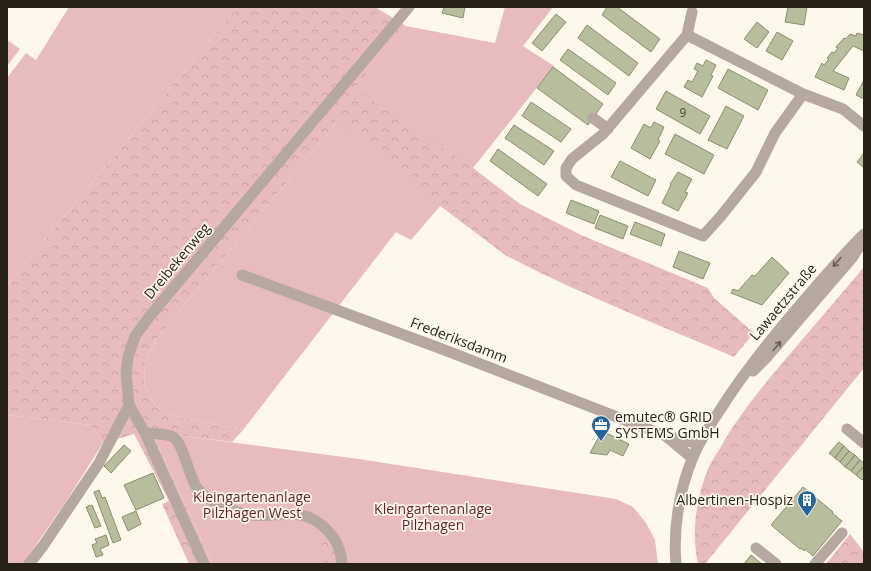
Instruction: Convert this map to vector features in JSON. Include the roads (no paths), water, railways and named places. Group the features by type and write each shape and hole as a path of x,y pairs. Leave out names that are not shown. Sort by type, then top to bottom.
{"street":[{"name":"Dreibekenweg","path":"129,405 126,373 129,352 135,336 174,287 336,96 409,7"},
{"path":"692,12 687,35 608,129 597,140 572,159 566,168 566,176 576,185 703,236 756,172 775,133 803,94"},
{"path":"687,35 803,94 843,110 864,126"},
{"path":"593,118 608,129"},
{"name":"Lawaetzstraße","path":"676,564 675,553 680,502 692,458 699,444 730,394 760,352 845,253 864,234"},
{"name":"Lawaetzstraße","path":"730,394 767,357 852,258 864,240"},
{"name":"Frederiksdamm","path":"242,275 442,349 666,436 699,444"},
{"path":"129,405 145,434 204,564"},
{"path":"29,564 43,546 99,463 129,405"},
{"path":"847,429 864,443"},
{"path":"145,434 171,436 176,439 183,452 188,470 198,489 215,503 248,515 296,514 313,518 334,538 340,550 342,564"},
{"name":"Frederiksdamm","path":"666,436 692,458"},
{"path":"815,564 842,533"},
{"path":"756,548 776,564"}],"place":[{"name":"emutec® GRID SYSTEMS GmbH","path":"601,442"},
{"name":"Albertinen-Hospiz","path":"807,517"}],"park label":[{"name":"Kleingartenanlage Pilzhagen West","path":"252,506"},
{"name":"Kleingartenanlage Pilzhagen","path":"433,518"}]}
